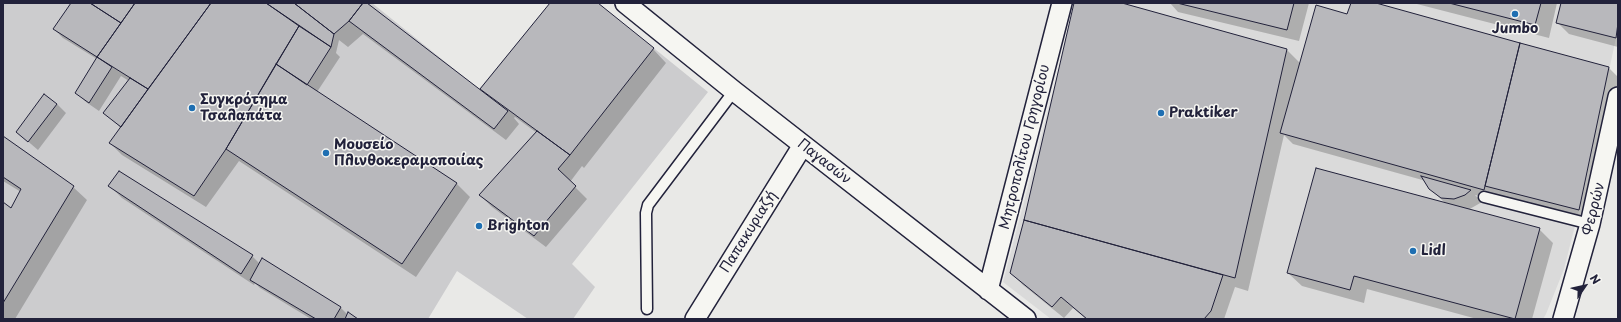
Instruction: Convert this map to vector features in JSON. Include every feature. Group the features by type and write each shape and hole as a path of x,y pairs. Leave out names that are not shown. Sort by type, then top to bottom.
{"street":[{"name":"Παγασών","path":"624,3 988,290 1004,312 1026,319"},
{"name":"Μητροπολίτου Γρηγορίου","path":"988,290 1062,3"},
{"name":"Φερρών","path":"1563,319 1590,224 1618,97"},
{"name":"Παπακυριαζή","path":"695,319 803,145"}],"lane":[{"path":"647,309 646,213 648,205 734,91"},
{"path":"1484,197 1590,224"}],"shaded area":[{"path":"3,3 372,3 479,89 550,3 598,3 708,92 572,264 595,287 573,319 528,319 457,271 428,319 3,319"},
{"path":"1076,3 1618,3 1616,38 1579,210 1564,269 1543,319 1051,319 1003,282"}],"building":[{"path":"71,3 90,3 121,23 97,57 53,29"},
{"path":"90,3 135,3 121,23"},
{"path":"135,3 211,3 148,89 97,57"},
{"name":"Συγκρότημα Τσαλαπάτα","path":"211,3 266,3 299,26 226,149 194,196 109,143"},
{"path":"266,3 294,3 334,34 331,47"},
{"path":"294,3 363,3 349,21 334,34"},
{"path":"363,3 367,3 508,111 494,129 349,21"},
{"path":"550,3 598,3 654,48 570,155 480,89"},
{"name":"Praktiker","path":"1074,3 1122,3 1287,49 1235,278 1024,220"},
{"path":"1177,3 1294,3 1287,30"},
{"path":"1351,3 1376,3 1520,43 1484,190 1280,133 1316,5 1347,14"},
{"name":"Jumbo","path":"1449,3 1541,3 1535,25"},
{"path":"1561,3 1618,3 1616,38 1556,23"},
{"path":"299,26 331,47 307,85 276,64"},
{"path":"1520,43 1609,67 1579,210 1485,186"},
{"path":"97,57 112,67 89,103 75,93"},
{"path":"276,64 457,183 402,264 226,149"},
{"path":"130,78 148,89 121,127 103,113"},
{"path":"44,94 57,104 28,142 16,132"},
{"path":"537,131 570,155 558,169 576,186 534,236 479,195"},
{"path":"3,136 74,186 3,303 3,202 11,208 21,189 3,177"},
{"name":"Lidl","path":"1316,168 1540,228 1515,319 1354,276 1350,290 1287,273"},
{"path":"119,171 253,255 241,274 108,186"},
{"path":"1421,176 1471,190 1465,195 1454,199 1441,198 1429,189"},
{"path":"1024,220 1223,275 1211,311 1204,319 1087,319 1061,297 1052,307 1010,273"},
{"path":"262,258 341,307 334,319 316,319 250,280"},
{"path":"348,312 358,319 345,319"}],"place":[{"name":"Jumbo","path":"1515,14"},
{"name":"Συγκρότημα Τσαλαπάτα","path":"192,108"},
{"name":"Praktiker","path":"1161,113"},
{"name":"Μουσείο Πλινθοκεραμοποιίας","path":"326,153"},
{"name":"Brighton","path":"479,226"},
{"name":"Lidl","path":"1413,251"}]}
